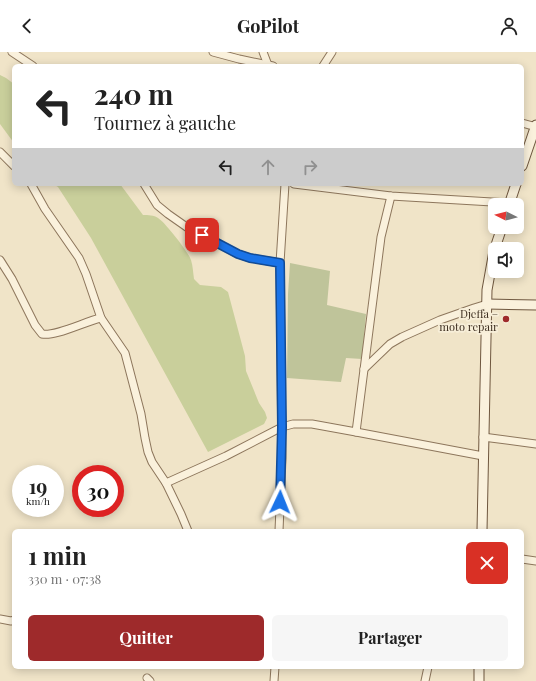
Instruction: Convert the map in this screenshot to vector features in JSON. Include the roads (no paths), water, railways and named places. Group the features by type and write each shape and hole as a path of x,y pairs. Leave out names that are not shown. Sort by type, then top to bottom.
{"street":[{"path":"12,52 30,64"},
{"path":"212,52 261,64"},
{"path":"263,52 269,64"},
{"path":"324,64 332,52"},
{"path":"524,123 536,126 524,160"},
{"path":"0,152 12,164"},
{"path":"32,186 45,209 79,258 101,318 125,353 141,414 148,452 152,462 166,483 187,529"},
{"path":"145,186 157,205 188,228 238,254 250,258 280,263"},
{"path":"279,529 282,458 280,263 285,186"},
{"path":"310,186 391,196 488,203"},
{"path":"511,198 515,186"},
{"path":"356,432 381,237 391,196"},
{"path":"482,529 487,290 492,259 500,234"},
{"path":"0,260 12,279 35,325 42,334 50,335 86,323 93,319 101,318"},
{"path":"364,369 390,344 440,320 487,304 536,305"},
{"path":"166,483 226,456 282,427 293,424 312,424 483,456"},
{"path":"483,437 536,444"},
{"path":"524,559 536,561"},
{"path":"0,619 12,621"},
{"path":"274,681 275,669"},
{"path":"425,681 428,669"},
{"path":"479,669 479,681"}],"place":[{"name":"Djeffa – moto repair","path":"506,319"}]}
